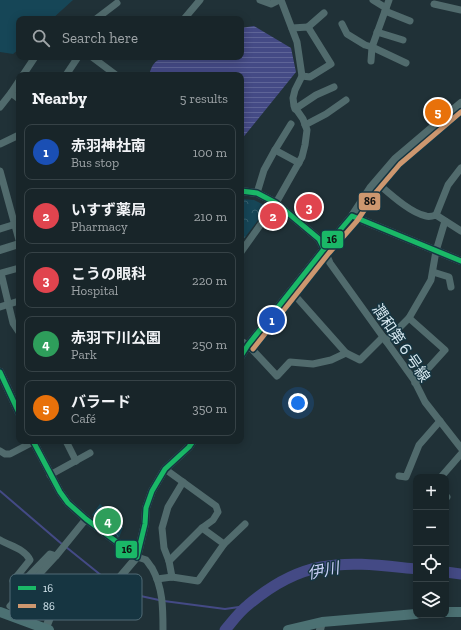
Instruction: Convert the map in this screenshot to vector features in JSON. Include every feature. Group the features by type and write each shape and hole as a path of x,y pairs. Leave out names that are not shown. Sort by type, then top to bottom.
{"main road":[{"path":"0,612 10,616"},
{"path":"449,612 461,612"},
{"path":"288,630 413,614"},
{"path":"21,620 47,630"}],"street":[{"path":"187,16 200,0"},
{"path":"244,248 276,204 303,156 307,130 303,119 294,106 293,98 295,90 302,76 297,42 292,28 280,0 271,4 260,0"},
{"path":"373,0 385,10 410,21"},
{"path":"371,60 372,47 389,0"},
{"path":"105,16 117,3"},
{"path":"434,4 461,10"},
{"path":"292,28 308,27 324,13"},
{"path":"342,24 347,34 365,45 406,62"},
{"path":"302,76 310,77 331,64 308,27"},
{"path":"377,32 403,40"},
{"path":"25,72 34,60"},
{"path":"68,72 76,60"},
{"path":"95,60 106,72"},
{"path":"0,107 16,86"},
{"path":"295,109 316,95 334,88"},
{"path":"11,93 16,97"},
{"path":"305,125 326,114 346,100"},
{"path":"346,353 331,360 313,364 290,362 277,376 244,343 290,291 352,216 376,182 395,160 461,102"},
{"path":"257,193 264,170 291,124"},
{"path":"0,144 16,136"},
{"path":"275,150 299,163"},
{"path":"436,215 448,185 461,168"},
{"path":"0,171 16,221"},
{"path":"376,182 393,197 412,210 427,217 436,215 461,231"},
{"path":"244,191 257,193 276,204 319,239 324,249"},
{"path":"352,216 461,261"},
{"path":"290,291 346,353 360,360 409,318 431,280 436,251 445,221"},
{"path":"0,229 16,224"},
{"path":"0,250 16,245"},
{"name":"潤和第６号線","path":"324,249 330,263 416,383 424,402 461,448"},
{"path":"16,269 1,273 8,305 13,323 16,328"},
{"path":"433,272 449,277 451,287"},
{"path":"0,307 16,302"},
{"path":"409,318 445,350 416,383"},
{"path":"0,372 16,405"},
{"path":"399,476 406,477 419,445 440,421"},
{"path":"0,451 5,454 10,454 29,444"},
{"path":"34,444 50,475 68,503 86,519 137,557 147,560 154,572 161,593 163,604 163,630"},
{"path":"68,444 76,461"},
{"path":"123,574 137,557 146,508 152,492 165,469 191,444"},
{"path":"50,475 90,453"},
{"path":"444,474 461,454"},
{"path":"165,469 216,506 218,512 213,520 202,528 169,561"},
{"path":"172,577 169,561 164,548 162,528 168,507 184,482"},
{"path":"39,574 64,547 86,519"},
{"path":"156,579 172,577 198,581 224,544 245,524"},
{"path":"202,528 224,544"},
{"path":"0,540 29,556 30,560 19,574"},
{"path":"31,574 50,554 56,556"},
{"path":"47,630 50,620"}],"green space":[{"path":"0,0 73,0 55,16 16,16 16,52 13,54 0,52"},
{"path":"244,199 254,200 268,207 244,239"},
{"path":"100,504 123,527 119,538 92,515"}],"water":[{"path":"254,26 291,48 296,72 244,136 244,72 150,72 154,63 159,60 244,60 244,28"}],"waterway":[{"path":"0,491 63,545"},
{"path":"66,547 100,574"},
{"name":"伊川","path":"225,630 242,611 264,593 291,577 311,569 345,564 380,565 413,569"},
{"name":"伊川","path":"449,572 461,574"},
{"path":"142,596 159,600"},
{"path":"164,601 225,609 246,606"}],"transit line":[{"name":"86","path":"253,349 329,253 357,221 377,191 400,164 461,112"},
{"name":"16","path":"244,191 257,193 276,203 319,239 324,249"},
{"name":"16","path":"244,351 324,249 352,216 461,261"},
{"name":"16","path":"0,372 16,407"},
{"name":"16","path":"35,444 60,492 68,503 86,519 137,557 145,524 146,508 152,491 165,469 191,444"}],"place":[{"name":"バラード","path":"438,112"},
{"name":"こうの眼科","path":"309,207"},
{"name":"いすず薬局","path":"273,216"},
{"name":"赤羽神社南","path":"272,320"},
{"name":"赤羽下川公園","path":"108,521"}]}
